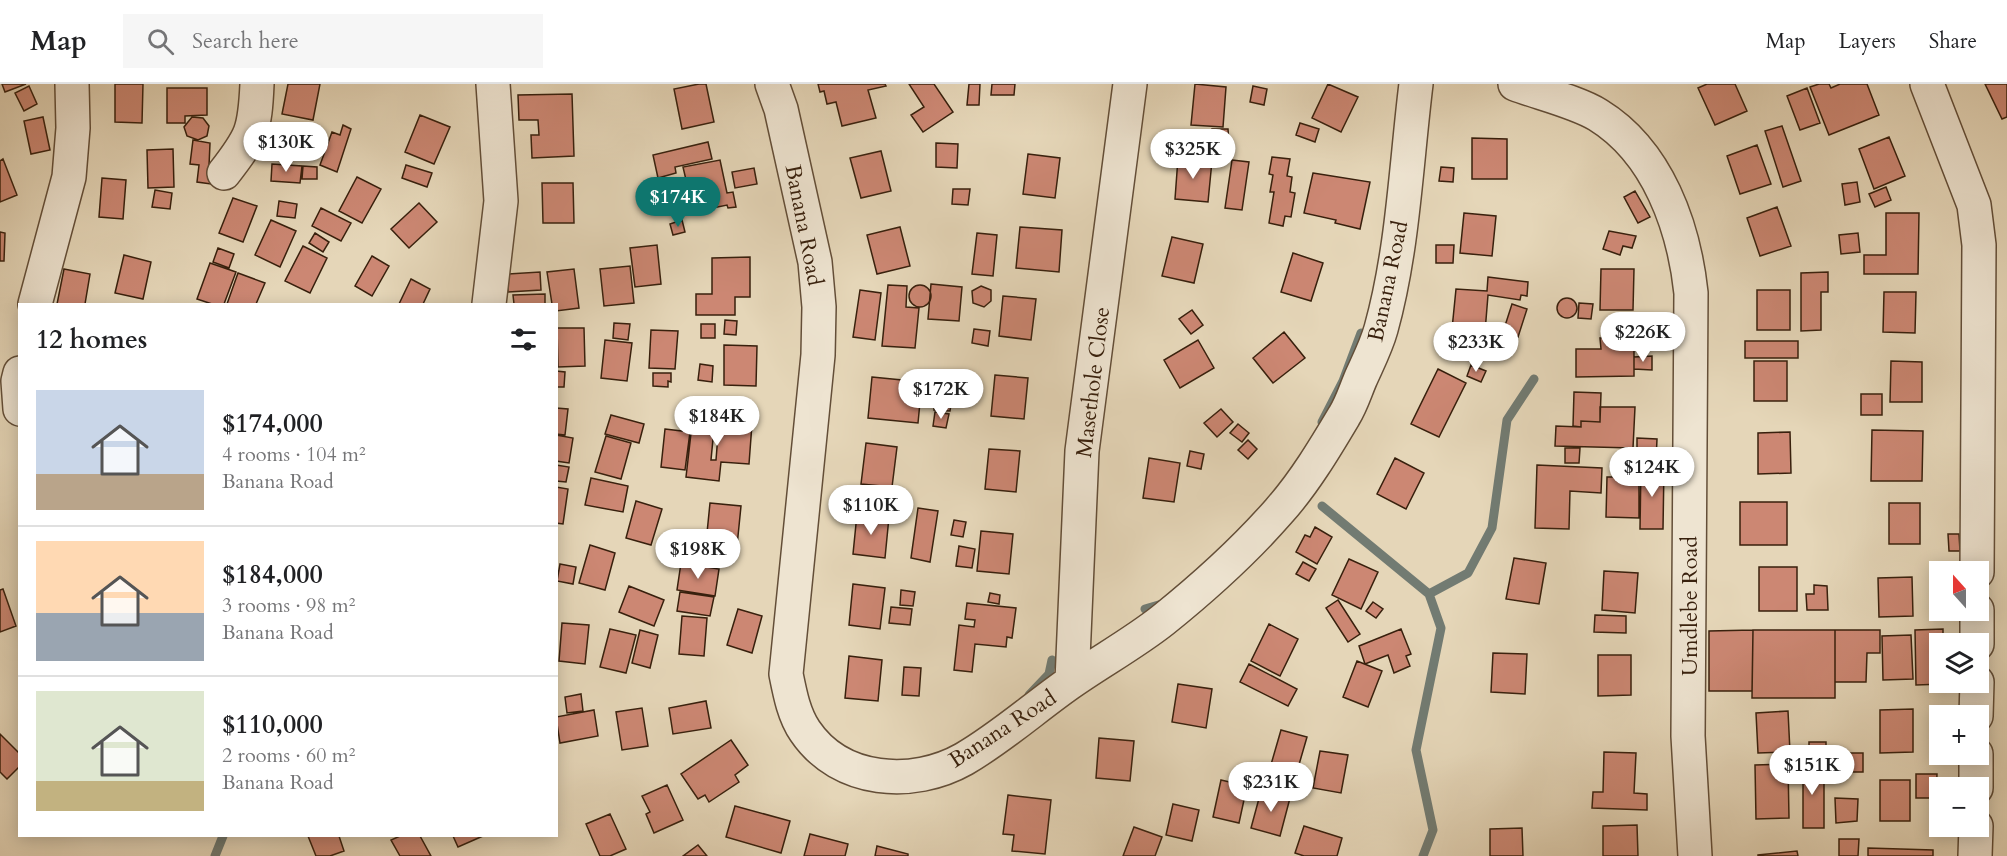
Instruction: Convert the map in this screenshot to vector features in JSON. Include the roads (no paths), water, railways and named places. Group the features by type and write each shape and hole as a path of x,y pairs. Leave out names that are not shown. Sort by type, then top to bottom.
{"street":[{"path":"35,303 69,177 73,128 72,84"},
{"path":"224,173 252,133 257,84"},
{"path":"489,303 501,201 493,84"},
{"name":"Banana Road","path":"772,84 781,109 815,262 819,307 818,355 786,674 792,705 805,731 825,754 850,767 882,777 909,777 962,760 1072,681 1161,622 1230,562 1281,509 1346,413 1381,331 1397,249 1416,84"},
{"name":"Masethole Close","path":"1072,681 1082,451 1130,84"},
{"name":"Umdlebe Road","path":"1515,84 1597,115 1634,144 1658,182 1678,221 1688,260 1691,293 1688,736 1695,856"},
{"path":"1927,84 1974,205 1979,245 1977,561"},
{"path":"1975,856 1976,837"}],"waterway":[{"path":"1322,422 1343,381 1361,333"},
{"path":"1429,594 1468,573 1492,528 1507,420 1534,379"},
{"path":"1322,506 1429,594 1441,628 1416,750 1433,830 1423,856"},
{"path":"1145,609 1162,604"},
{"path":"1029,695 1049,674 1052,660"},
{"path":"215,856 223,837"}]}
